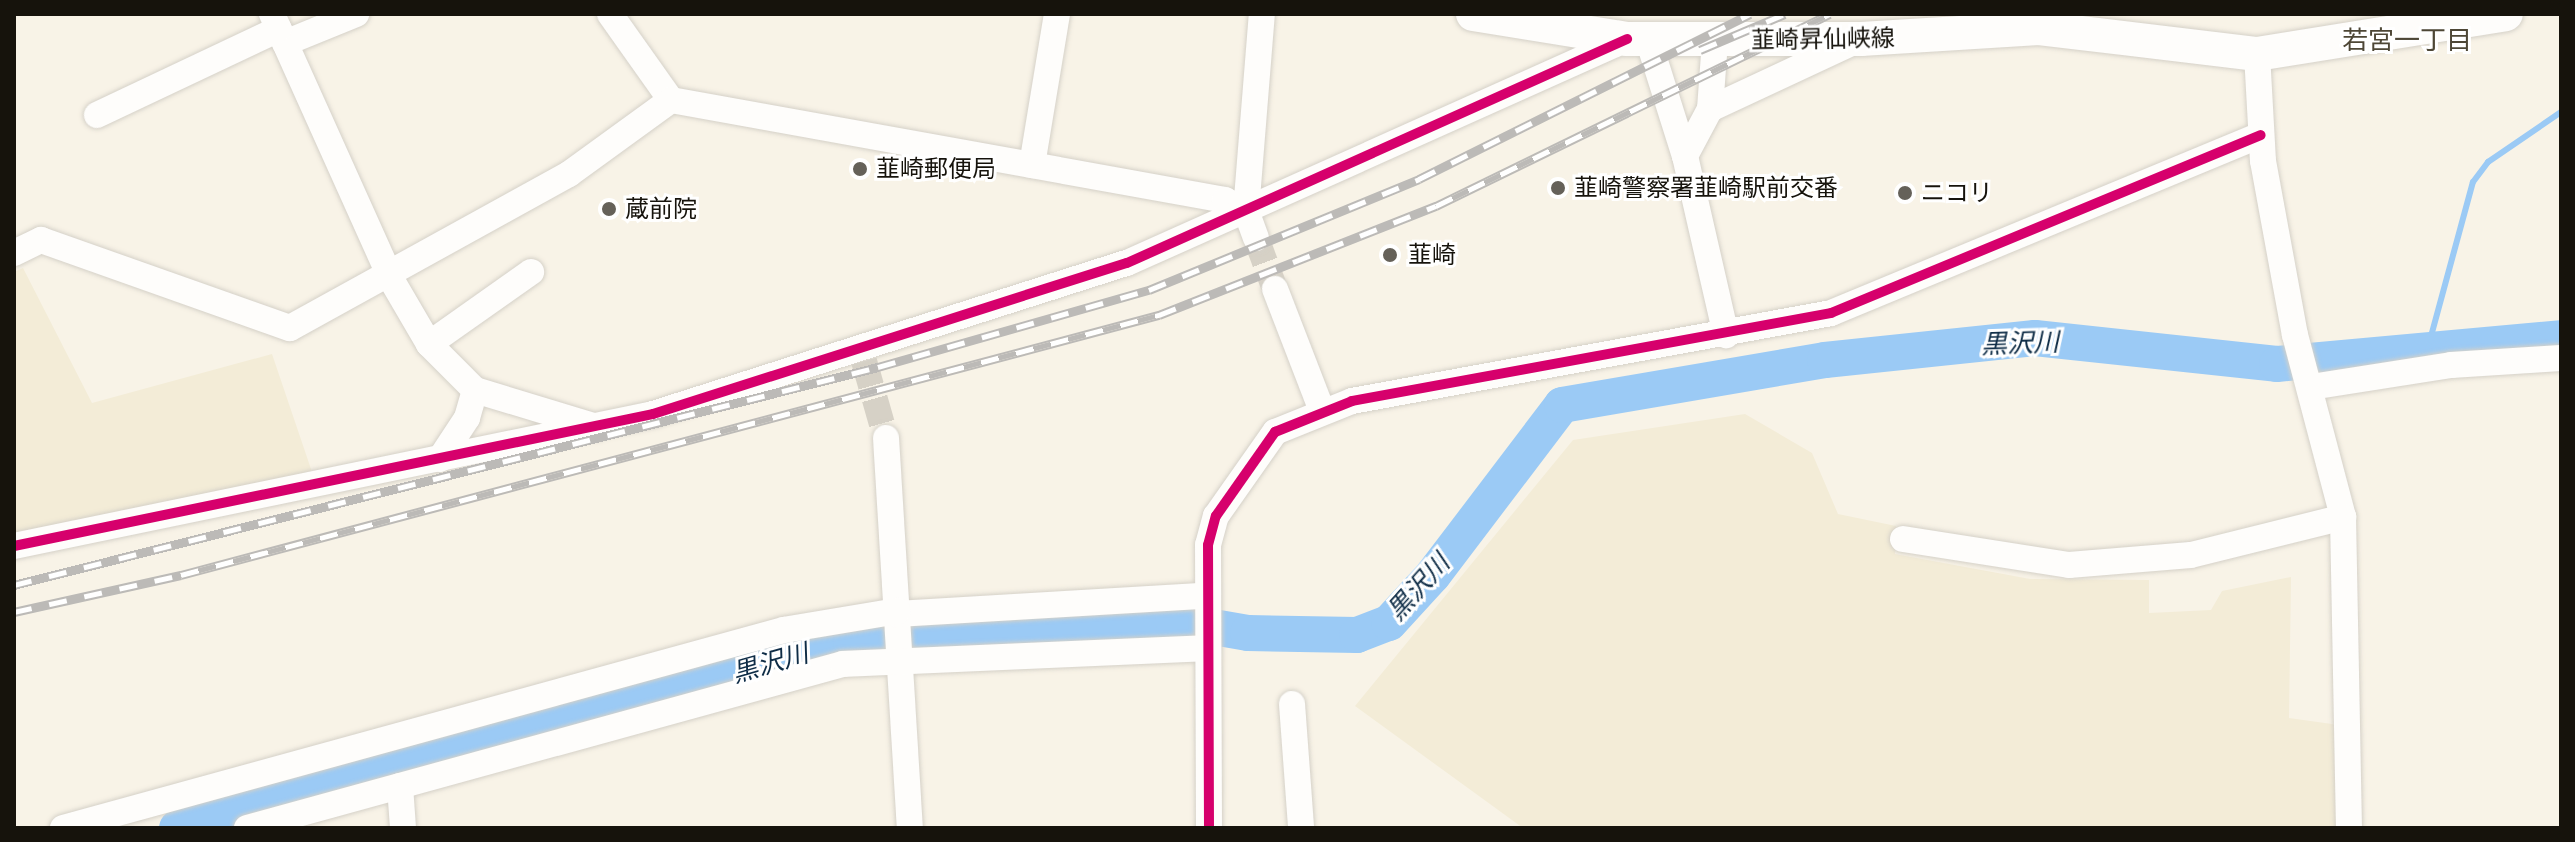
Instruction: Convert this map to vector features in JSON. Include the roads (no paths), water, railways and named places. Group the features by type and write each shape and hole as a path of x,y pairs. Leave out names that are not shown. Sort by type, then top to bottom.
{"main road":[{"name":"韮崎昇仙峡線","path":"1473,14 1637,39 1861,39 2039,28 2257,54 2506,14"}],"street":[{"path":"97,115 279,29 356,14"},
{"path":"610,14 671,100 1225,200 1246,211"},
{"path":"1032,165 1057,14"},
{"path":"1256,238 1246,211 1262,14"},
{"path":"279,29 391,279 429,344 475,390 597,427"},
{"path":"14,546 597,427 862,355 1127,263 1637,39 1685,156 1726,335"},
{"path":"1710,109 1861,39"},
{"path":"1685,156 1710,109 1715,41"},
{"path":"2257,54 2261,135 2299,350 2343,517 2349,828"},
{"path":"14,253 41,240 290,328 391,279 569,174 671,100"},
{"path":"1209,828 1203,596 1216,516 1243,472 1275,432 1321,408 1726,335 1877,298 2261,135"},
{"path":"429,344 531,272"},
{"path":"1275,289 1321,408"},
{"path":"2310,383 2451,365 2561,358"},
{"path":"440,459 467,418 475,390"},
{"path":"886,438 910,828"},
{"path":"1903,539 2069,565 2191,555 2343,517"},
{"path":"63,828 784,630 897,612 1203,596"},
{"path":"247,828 783,677 901,661 1203,648"},
{"path":"1292,704 1301,828"},
{"path":"400,786 403,828"}],"waterway":[{"path":"2427,351 2473,182 2488,162 2561,112"},
{"name":"黒沢川","path":"177,828 851,640 1173,620 1248,633 1357,635 1389,623 1433,575 1562,405 1825,360 2035,338 2277,364 2561,338"}],"tunnel":[{"path":"1256,238 1275,289"},
{"path":"864,361 886,438"}],"railway":[{"path":"14,585 878,367 1149,290 1419,179 1750,14"},
{"path":"1700,50 1785,14"},
{"path":"14,612 181,575 1159,315 1436,206 1830,14"}],"place":[{"name":"韮崎郵便局","path":"860,169"},
{"name":"韮崎警察署韮崎駅前交番","path":"1558,188"},
{"name":"ニコリ","path":"1905,193"},
{"name":"蔵前院","path":"609,209"},
{"name":"韮崎","path":"1390,255"}],"district":[{"name":"若宮一丁目","path":"2407,40"}]}
